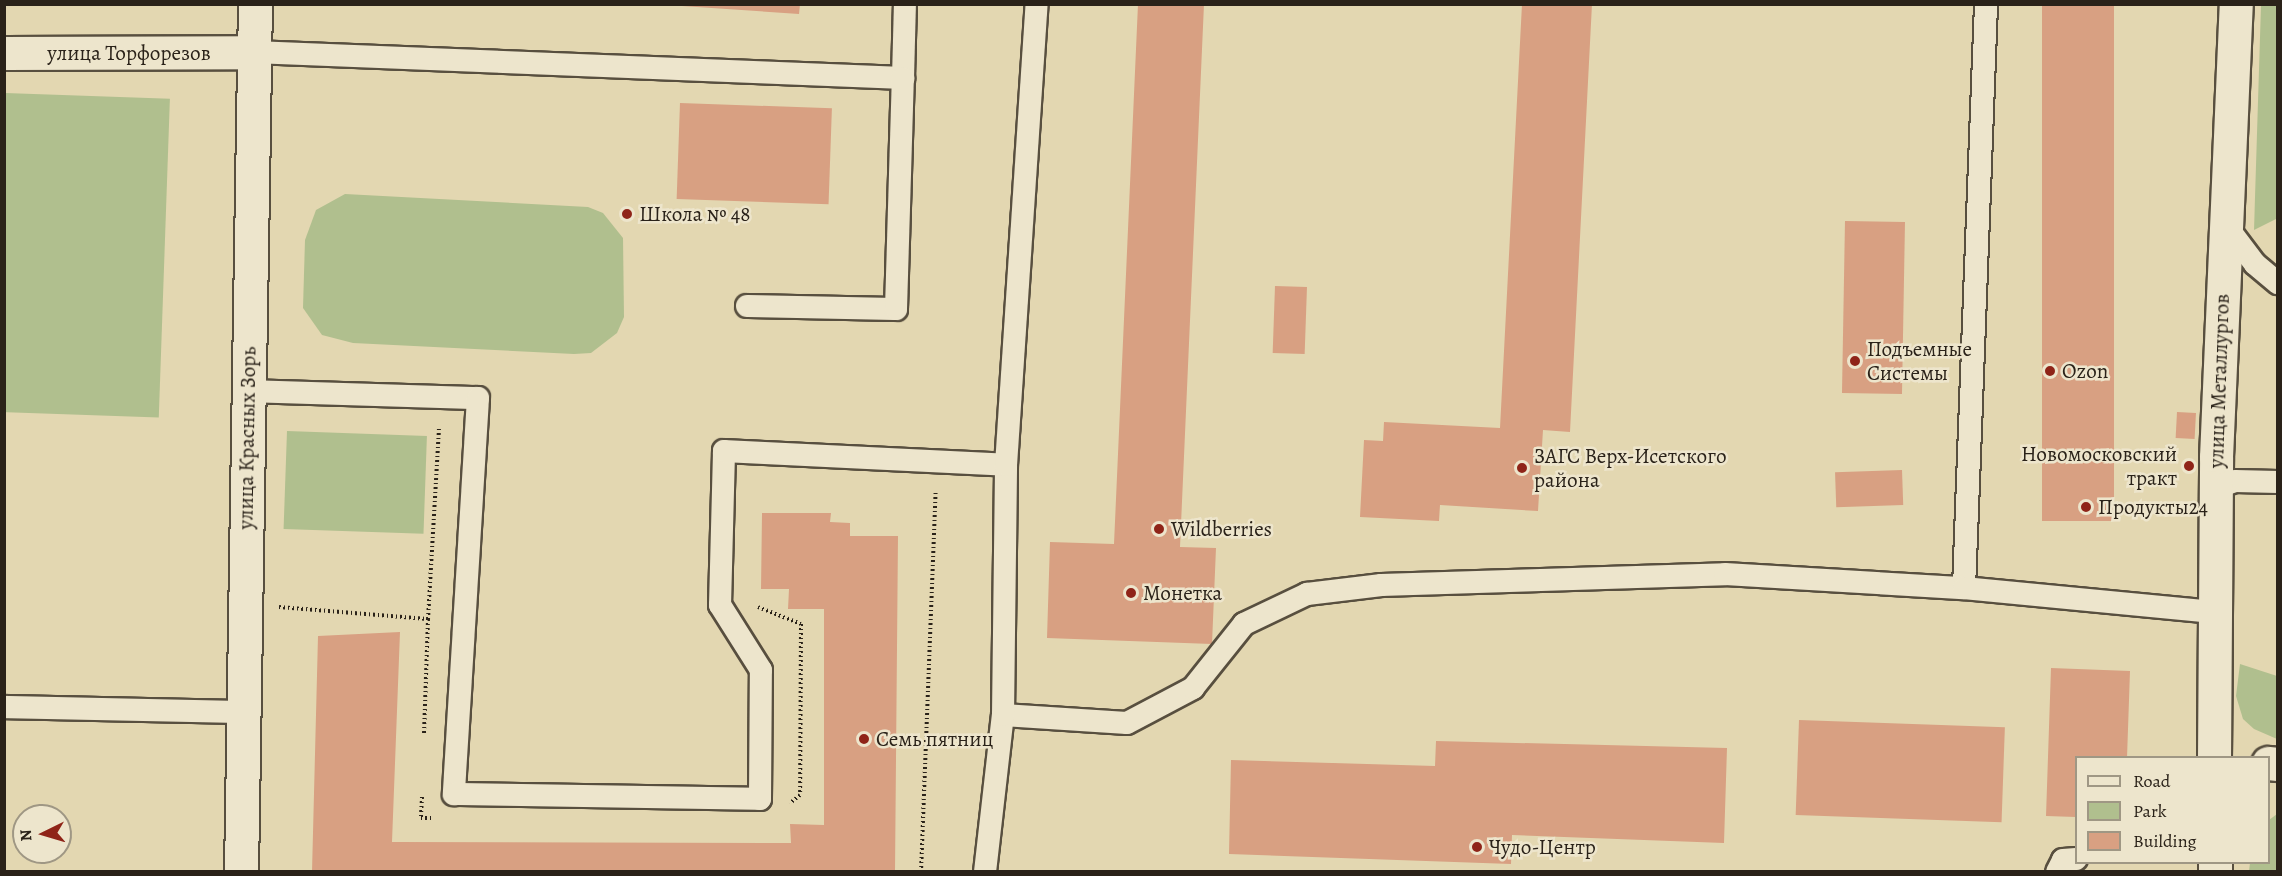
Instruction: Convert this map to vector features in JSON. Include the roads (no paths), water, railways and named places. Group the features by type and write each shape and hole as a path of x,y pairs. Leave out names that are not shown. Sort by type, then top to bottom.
{"street":[{"name":"улица Красных Зорь","path":"241,872 241,712 255,4"},
{"name":"улица Металлургов","path":"2214,756 2215,488 2236,4"},
{"name":"улица Торфорезов","path":"4,53 253,52"}],"lane":[{"path":"747,306 896,309 905,4"},
{"path":"985,872 1003,715 1006,465 1037,4"},
{"path":"1964,588 1986,4"},
{"path":"253,52 903,78"},
{"path":"2227,228 2255,264 2277,283"},
{"path":"249,391 478,398 454,794 759,799 761,670 720,604 724,451 1006,465"},
{"path":"2215,488 2235,481 2277,482"},
{"path":"1003,715 1127,723 1193,688 1244,624 1307,594 1381,585 1725,574 1964,588 2213,612"},
{"path":"4,707 241,712"},
{"path":"2057,872 2063,860 2075,859"}],"place":[{"name":"Школа № 48","path":"627,214"},
{"name":"Подъемные Системы","path":"1855,361"},
{"name":"Ozon","path":"2050,371"},
{"name":"Новомосковский тракт","path":"2189,466"},
{"name":"ЗАГС Верх-Исетского района","path":"1522,468"},
{"name":"Продукты24","path":"2086,507"},
{"name":"Wildberries","path":"1159,529"},
{"name":"Монетка","path":"1131,593"},
{"name":"Семь пятниц","path":"864,739"},
{"name":"Чудо-Центр","path":"1477,847"}]}
